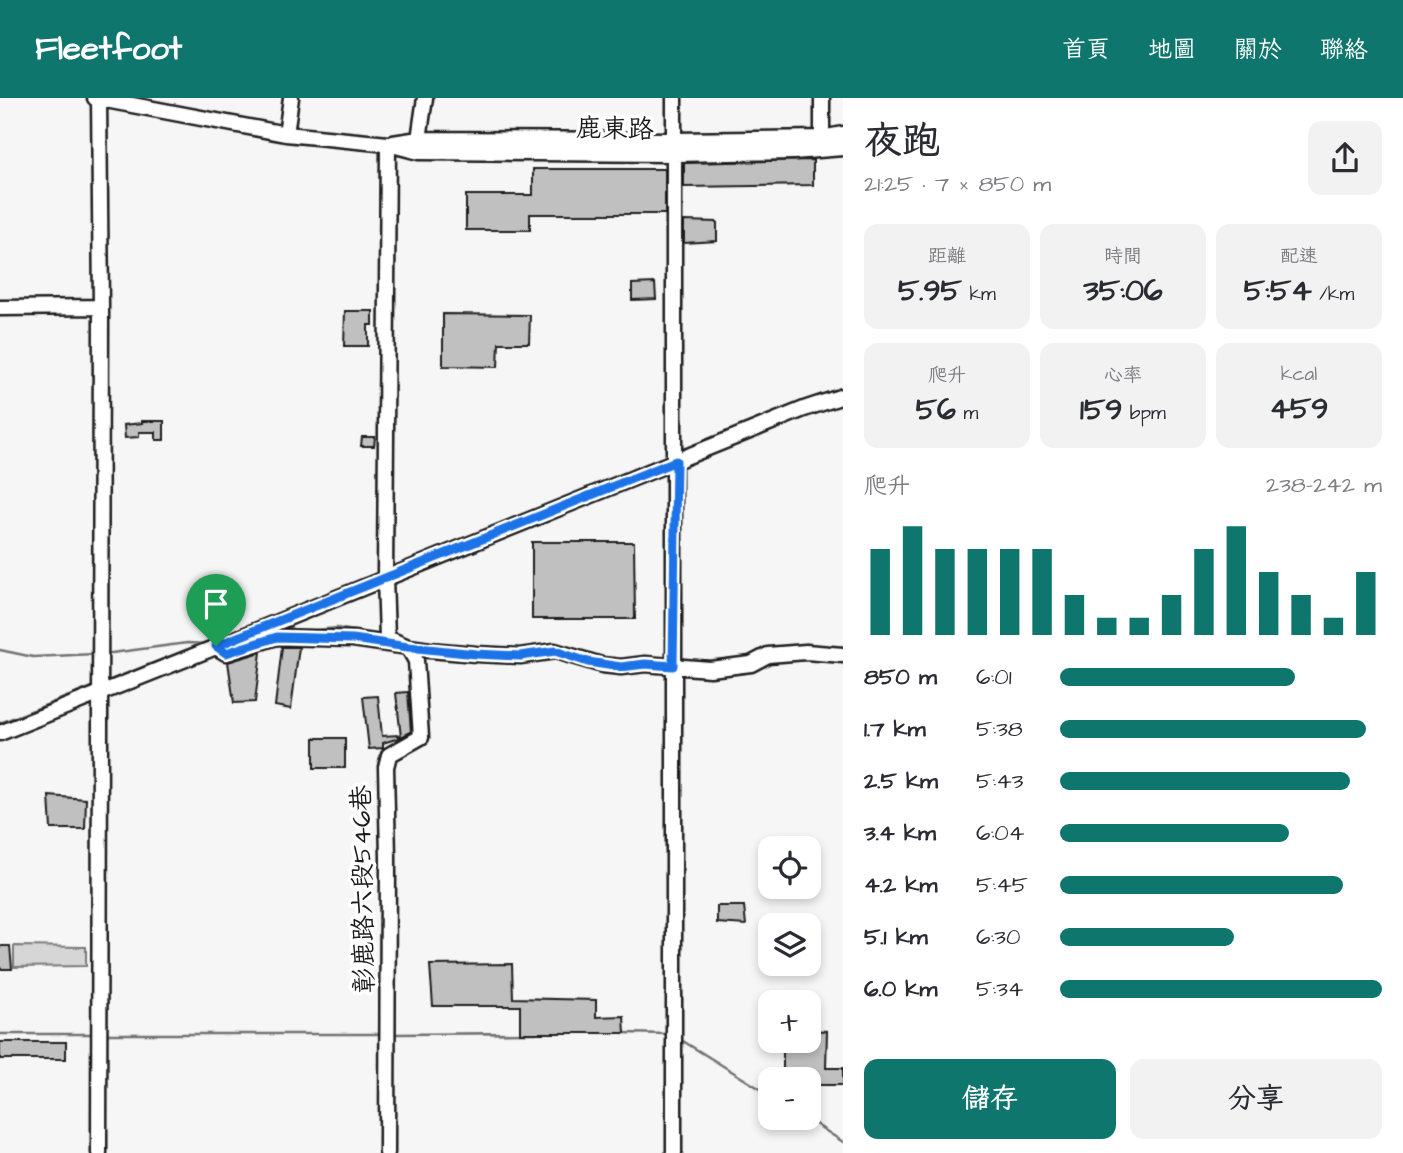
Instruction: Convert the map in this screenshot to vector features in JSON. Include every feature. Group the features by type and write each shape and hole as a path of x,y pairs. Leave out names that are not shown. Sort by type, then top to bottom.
{"street":[{"path":"97,98 101,307 99,1153"},
{"name":"鹿東路","path":"97,98 286,134 388,144 419,152 674,147 822,138 843,134"},
{"path":"286,134 290,98"},
{"path":"419,139 425,98"},
{"path":"674,98 674,1153"},
{"path":"822,98 822,138"},
{"name":"鹿東路","path":"388,144 419,139 793,152 843,148"},
{"path":"388,144 385,578 387,638 408,647"},
{"path":"0,308 101,307"},
{"path":"0,733 804,409 843,396"},
{"path":"216,646 226,653 277,637 353,639 408,647 520,656 555,651 602,665 621,667 645,664 710,669 751,664 768,655 806,652 843,655"},
{"name":"彰鹿路六段546巷","path":"387,1153 386,767 389,755 421,737 416,661 408,647"}],"shaded area":[{"path":"14,946 86,947 86,966 14,967"}],"building":[{"path":"813,160 813,185 684,187 684,163"},
{"path":"533,169 665,169 665,214 530,214 530,230 466,230 466,195 533,195"},
{"path":"684,221 717,222 717,241 684,243"},
{"path":"655,283 656,299 632,300 632,284"},
{"path":"345,311 373,311 373,325 368,325 368,346 344,346"},
{"path":"443,314 530,315 529,343 499,343 498,367 443,366"},
{"path":"142,421 164,421 164,440 156,440 156,432 139,432 139,437 125,438 124,425"},
{"path":"362,437 375,437 374,446 361,446"},
{"path":"532,542 634,542 635,619 532,619"},
{"path":"282,647 299,647 291,709 275,706"},
{"path":"261,652 255,702 234,703 228,662"},
{"path":"408,692 411,732 401,737 396,693"},
{"path":"378,696 382,736 399,735 399,738 383,743 383,748 369,749 363,697"},
{"path":"314,738 345,738 345,768 314,768"},
{"path":"49,796 86,799 85,829 51,829"},
{"path":"717,906 744,906 746,925 717,923"},
{"path":"0,946 10,946 12,969 0,969"},
{"path":"512,964 513,998 596,1000 596,1017 624,1016 625,1033 520,1033 520,1006 433,1006 430,965"},
{"path":"821,1031 827,1031 826,1068 843,1068 843,1085 821,1085 821,1067 783,1067 783,1053 821,1053"},
{"path":"0,1042 66,1042 66,1059 0,1059"}],"waterway":[{"path":"105,682 368,578"},
{"path":"284,626 298,631"},
{"path":"308,631 337,628 370,634"},
{"path":"104,654 187,643 209,644"},
{"path":"797,646 818,646"},
{"path":"0,650 33,657 94,654"},
{"path":"0,723 95,686"},
{"path":"392,1034 536,1033"},
{"path":"623,1033 668,1034"},
{"path":"0,1034 95,1034"},
{"path":"105,1034 382,1034"},
{"path":"678,1038 758,1088"},
{"path":"821,1128 843,1142"}],"route":[{"path":"676,461 673,666 645,664 621,667 588,662 555,651 520,656 476,654 353,639 277,637 226,653 216,646 676,461"}]}
